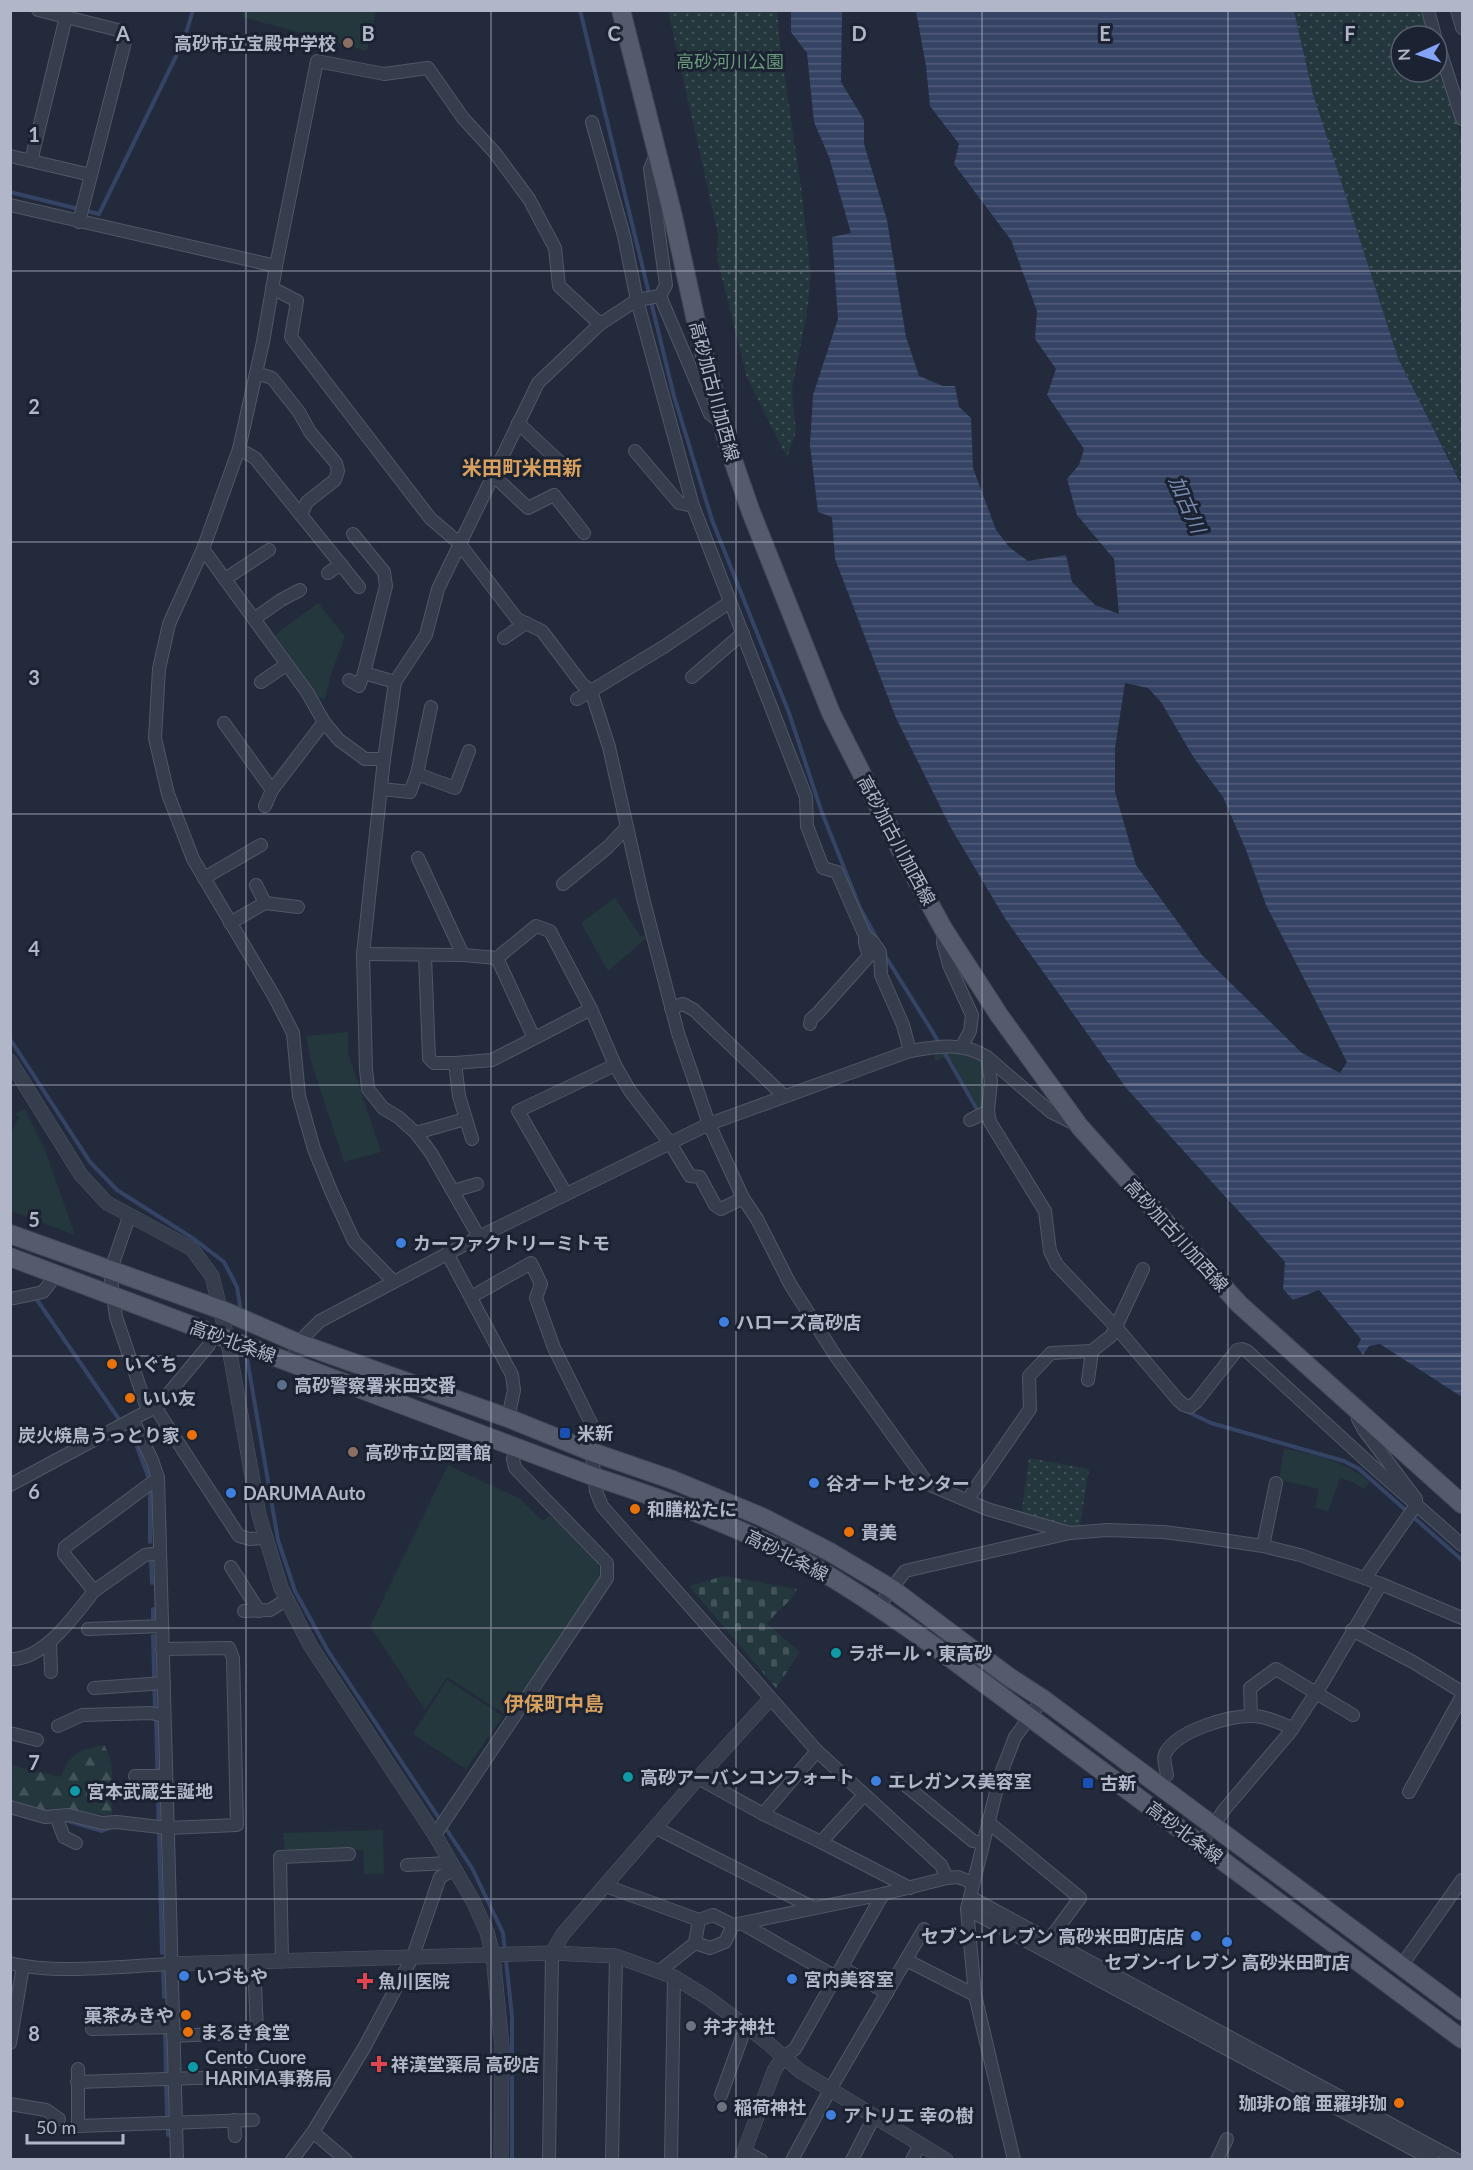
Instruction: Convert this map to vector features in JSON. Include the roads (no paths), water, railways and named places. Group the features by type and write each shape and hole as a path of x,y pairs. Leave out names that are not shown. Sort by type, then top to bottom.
{"main road":[{"name":"高砂加古川加西線","path":"621,10 698,330 723,423 751,512 831,713 944,930 999,1015 1080,1127 1239,1304 1462,1504"},
{"name":"高砂北条線","path":"10,1234 110,1272 222,1310 298,1343 674,1480 762,1517 830,1552 892,1589 1462,2011"},
{"name":"高砂北条線","path":"10,1257 595,1477 646,1493 765,1543 819,1570 878,1607 1029,1717 1462,2039"}],"street":[{"path":"38,10 118,30 125,42 79,222"},
{"path":"1458,10 1462,28"},
{"path":"32,161 66,18"},
{"path":"393,1281 354,1241 314,1149 299,1096 293,1032 193,859 178,822 160,764 155,738 159,669 169,624 203,549 239,449 317,60 384,74 428,68 463,118 495,153 529,199 555,248 559,286 600,324"},
{"path":"1449,78 1462,119"},
{"path":"592,122 624,236 637,300 693,506 806,797 807,826 823,868 837,872 865,936 869,956 881,975 903,1025 910,1052"},
{"path":"657,152 650,169 666,285 660,296"},
{"path":"10,156 91,175"},
{"path":"10,206 276,266"},
{"path":"272,288 297,301 291,337 430,518 459,543 517,619 542,631 582,684 591,691 609,747 678,1033 709,1124 743,1198 757,1219 790,1284 836,1355 928,1484 987,1509 1070,1533"},
{"path":"479,1237 431,1153 416,1133 398,1117 382,1108 368,1089 363,954 384,759 395,682 426,635 438,589 538,383 600,324 637,300 660,296"},
{"path":"660,296 710,414 723,423"},
{"path":"256,372 272,378 299,412 310,432 336,463 338,471 335,480 307,502 301,515"},
{"path":"518,423 564,465"},
{"path":"239,449 255,458 359,587"},
{"path":"635,451 679,503 693,506"},
{"path":"493,475 528,508 554,495 584,533"},
{"path":"349,680 359,687 384,616 386,586 384,572 378,558 353,534"},
{"path":"203,549 339,740 365,759 384,759"},
{"path":"225,579 269,550"},
{"path":"328,573 340,564"},
{"path":"254,619 300,590"},
{"path":"577,699 666,646 730,602"},
{"path":"504,638 526,623"},
{"path":"692,677 743,633"},
{"path":"261,682 286,664"},
{"path":"364,673 395,682"},
{"path":"381,789 410,792 417,774 431,707"},
{"path":"265,806 272,790 324,722"},
{"path":"224,723 231,741 272,790"},
{"path":"417,774 455,788 469,751"},
{"path":"562,884 608,847 627,827"},
{"path":"204,878 261,845"},
{"path":"418,858 463,955"},
{"path":"256,885 265,903"},
{"path":"230,923 265,903 298,907"},
{"path":"363,954 463,955 497,958 536,926 550,930 591,1009 615,1065 630,1091 670,1143 690,1176 700,1177 715,1205 721,1209 743,1198"},
{"path":"944,930 943,944 949,965 972,1015 970,1031 962,1046"},
{"path":"865,936 880,952 881,975"},
{"path":"425,956 429,1058 434,1063 492,1060 591,1009"},
{"path":"810,1024 811,1019 869,956"},
{"path":"497,958 534,1038"},
{"path":"671,1008 683,1004 694,1010 784,1096"},
{"path":"291,1362 298,1343 320,1321 447,1253 709,1124 910,1052 947,1046 962,1046 976,1050 1051,1112 1080,1127"},
{"path":"987,1057 991,1081 979,1115 990,1122 1045,1211 1050,1251 1056,1264 1178,1400 1190,1407 1237,1350 1246,1351 1462,1545"},
{"path":"10,1061 81,1175 107,1203 129,1217 192,1249 212,1276 222,1310 265,1538 286,1600 310,1645 435,1835 477,1909 493,1955 502,2047 501,2160"},
{"path":"455,1063 459,1096 472,1139"},
{"path":"566,1194 518,1111 615,1065"},
{"path":"416,1133 465,1119"},
{"path":"453,1191 477,1184"},
{"path":"129,1217 110,1272 116,1317 152,1409 239,1536 250,1539 265,1538"},
{"path":"447,1253 512,1375 514,1390 508,1418"},
{"path":"471,1297 531,1263 541,1284 536,1298 554,1348 593,1427 590,1437 596,1490 602,1506 817,1751 941,1865 947,1878"},
{"path":"969,1501 972,1493 1030,1409 1029,1376 1051,1353 1092,1351 1114,1331 1143,1269"},
{"path":"10,1299 43,1292 56,1275"},
{"path":"10,1485 152,1409 209,1345 209,1332"},
{"path":"1088,1380 1092,1351"},
{"path":"1358,1412 1358,1419 1364,1430 1416,1499 1416,1505 1365,1578"},
{"path":"133,1420 152,1460 155,1627 162,1649 157,1684 157,1714 166,1776 172,1964 169,2029 175,2078 177,2160"},
{"path":"435,1835 607,1578 607,1563 515,1468 513,1459 517,1447"},
{"path":"94,1591 64,1554 65,1547 152,1481"},
{"path":"1263,1546 1275,1483"},
{"path":"878,1607 905,1571 1070,1533 1107,1530 1163,1532 1263,1546 1300,1555 1381,1584 1462,1618"},
{"path":"10,1659 22,1660 50,1642 74,1617 94,1591 153,1554"},
{"path":"231,1567 258,1611"},
{"path":"1201,1843 1224,1810 1292,1728 1316,1693 1381,1584"},
{"path":"244,1611 270,1610 286,1600"},
{"path":"88,1629 155,1627"},
{"path":"1352,1630 1413,1662 1462,1694 1409,1792"},
{"path":"50,1642 51,1672"},
{"path":"10,1807 45,1816 69,1815 102,1823 117,1822 168,1828 237,1825 233,1658 229,1648 162,1649"},
{"path":"1251,1716 1250,1688 1276,1669 1353,1715"},
{"path":"94,1688 157,1684"},
{"path":"549,2160 552,1953 563,1934 698,1778 770,1699"},
{"path":"1014,2160 975,1995 968,1903 1000,1776 1015,1737 1043,1699"},
{"path":"58,1726 82,1715 157,1714"},
{"path":"1167,1774 1164,1760 1166,1752 1174,1743 1211,1724 1251,1716 1272,1720 1292,1728"},
{"path":"10,1733 37,1740"},
{"path":"763,1814 817,1751"},
{"path":"135,1776 166,1776"},
{"path":"698,1778 763,1814 910,1888"},
{"path":"898,1779 973,1840 982,1843"},
{"path":"821,1842 864,1795"},
{"path":"56,1816 64,1837 76,1843"},
{"path":"988,1822 1080,1898 1049,1940"},
{"path":"656,1828 814,1908"},
{"path":"282,1960 280,1857 349,1854"},
{"path":"407,1864 452,1866"},
{"path":"292,2160 313,2132 364,2049 414,1956 440,1877 452,1866"},
{"path":"695,1943 710,1948 725,1942 738,1925 947,1878 958,1877 973,1883"},
{"path":"1402,1965 1462,1880"},
{"path":"606,1886 699,1920 713,1915 887,1993"},
{"path":"762,2160 742,2155 774,2071 783,2057 795,2049 883,1894"},
{"path":"968,1903 1049,1940 1089,1968"},
{"path":"968,1903 1192,2023 1457,2160"},
{"path":"661,1970 695,1943 699,1920"},
{"path":"792,2160 831,2088 924,1929"},
{"path":"10,1963 57,1968 552,1953 616,1956 661,1970 700,1992 746,2026 800,2071 946,2160"},
{"path":"612,2160 616,1956"},
{"path":"906,1960 975,1995"},
{"path":"92,2029 257,2032 254,1961"},
{"path":"10,2043 23,1966"},
{"path":"671,2160 674,1977"},
{"path":"1192,2023 1416,2155 1434,2160"},
{"path":"721,2094 746,2026"},
{"path":"78,2069 78,2126 253,2120"},
{"path":"77,2082 175,2078 235,2072 258,2076"},
{"path":"726,2080 739,2085"},
{"path":"10,2104 46,2110 59,2119"},
{"path":"852,2160 874,2116"},
{"path":"234,2120 235,2136"},
{"path":"313,2132 346,2160"},
{"path":"1217,2159 1227,2139"},
{"path":"912,2160 920,2144"}],"water":[{"name":"加古川","path":"791,11 842,11 841,82 864,120 864,144 887,220 906,337 919,376 943,386 955,386 959,407 971,418 973,468 996,530 1009,547 1028,561 1066,555 1072,582 1095,605 1119,614 1114,559 1077,515 1067,479 1079,465 1084,449 1047,395 1056,369 1035,339 1037,311 1011,240 954,164 959,144 930,106 926,66 916,11 1294,11 1313,94 1398,358 1462,486 1462,1397 1380,1344 1369,1346 1363,1355 1357,1347 1361,1339 1319,1290 1293,1300 1283,1289 1285,1262 1127,1089 1006,920 951,828 896,718 835,559 832,517 818,512 810,445 813,395 838,319 832,237 851,233 829,157 814,122 807,53 791,32","holes":["1125,683 1148,688 1161,702 1194,758 1223,797 1266,905 1347,1062 1340,1073 1302,1053 1202,955 1136,865 1115,792 1115,748"]}],"waterway":[{"path":"10,192 99,214 184,40 193,10"},
{"path":"580,10 674,396 712,520 789,713 821,810 860,908 877,939"},
{"path":"884,954 986,1125"},
{"path":"10,1039 90,1162 117,1190 194,1239 224,1262 237,1287 241,1312"},
{"path":"35,1297 125,1428 131,1431 148,1476"},
{"path":"246,1352 278,1540 295,1591 328,1651 472,1868 503,1933 512,2016 512,2160"},
{"path":"1186,1411 1211,1423 1344,1461 1359,1469 1462,1560"},
{"path":"150,1492 150,1542"},
{"path":"151,1562 152,1583"},
{"path":"153,1609 153,1618"},
{"path":"153,1636 155,1710"},
{"path":"156,1718 162,1953"},
{"path":"65,1820 102,1831 112,1827"},
{"path":"163,1972 164,1997"},
{"path":"165,2009 165,2024"},
{"path":"165,2031 166,2073"},
{"path":"166,2084 167,2115"},
{"path":"168,2129 168,2135"}],"place":[{"name":"高砂市立宝殿中学校","path":"348,43"},
{"name":"カーファクトリーミトモ","path":"401,1243"},
{"name":"ハローズ高砂店","path":"724,1322"},
{"name":"いぐち","path":"112,1364"},
{"name":"高砂警察署米田交番","path":"282,1385"},
{"name":"いい友","path":"130,1398"},
{"name":"米新","path":"565,1433"},
{"name":"炭火焼鳥うっとり家","path":"192,1435"},
{"name":"高砂市立図書館","path":"353,1452"},
{"name":"谷オートセンター","path":"814,1483"},
{"name":"DARUMA Auto","path":"231,1493"},
{"name":"和膳松たに","path":"635,1509"},
{"name":"貴美","path":"849,1532"},
{"name":"ラポール・東高砂","path":"836,1653"},
{"name":"高砂アーバンコンフォート","path":"628,1777"},
{"name":"エレガンス美容室","path":"876,1781"},
{"name":"古新","path":"1088,1783"},
{"name":"宮本武蔵生誕地","path":"75,1791"},
{"name":"セブン-イレブン 高砂米田町店店","path":"1196,1936"},
{"name":"セブン-イレブン 高砂米田町店","path":"1227,1942"},
{"name":"いづもや","path":"184,1976"},
{"name":"宮内美容室","path":"792,1979"},
{"name":"魚川医院","path":"365,1981"},
{"name":"菓茶みきや","path":"186,2015"},
{"name":"弁才神社","path":"691,2026"},
{"name":"まるき食堂","path":"188,2032"},
{"name":"祥漢堂薬局 高砂店","path":"379,2064"},
{"name":"Cento Cuore HARIMA事務局","path":"193,2067"},
{"name":"珈琲の館 亜羅琲珈","path":"1399,2103"},
{"name":"稲荷神社","path":"722,2107"},
{"name":"アトリエ 幸の樹","path":"831,2115"}],"district":[{"name":"米田町米田新","path":"522,467"},
{"name":"伊保町中島","path":"554,1703"}],"park label":[{"name":"高砂河川公園","path":"730,61"}]}
